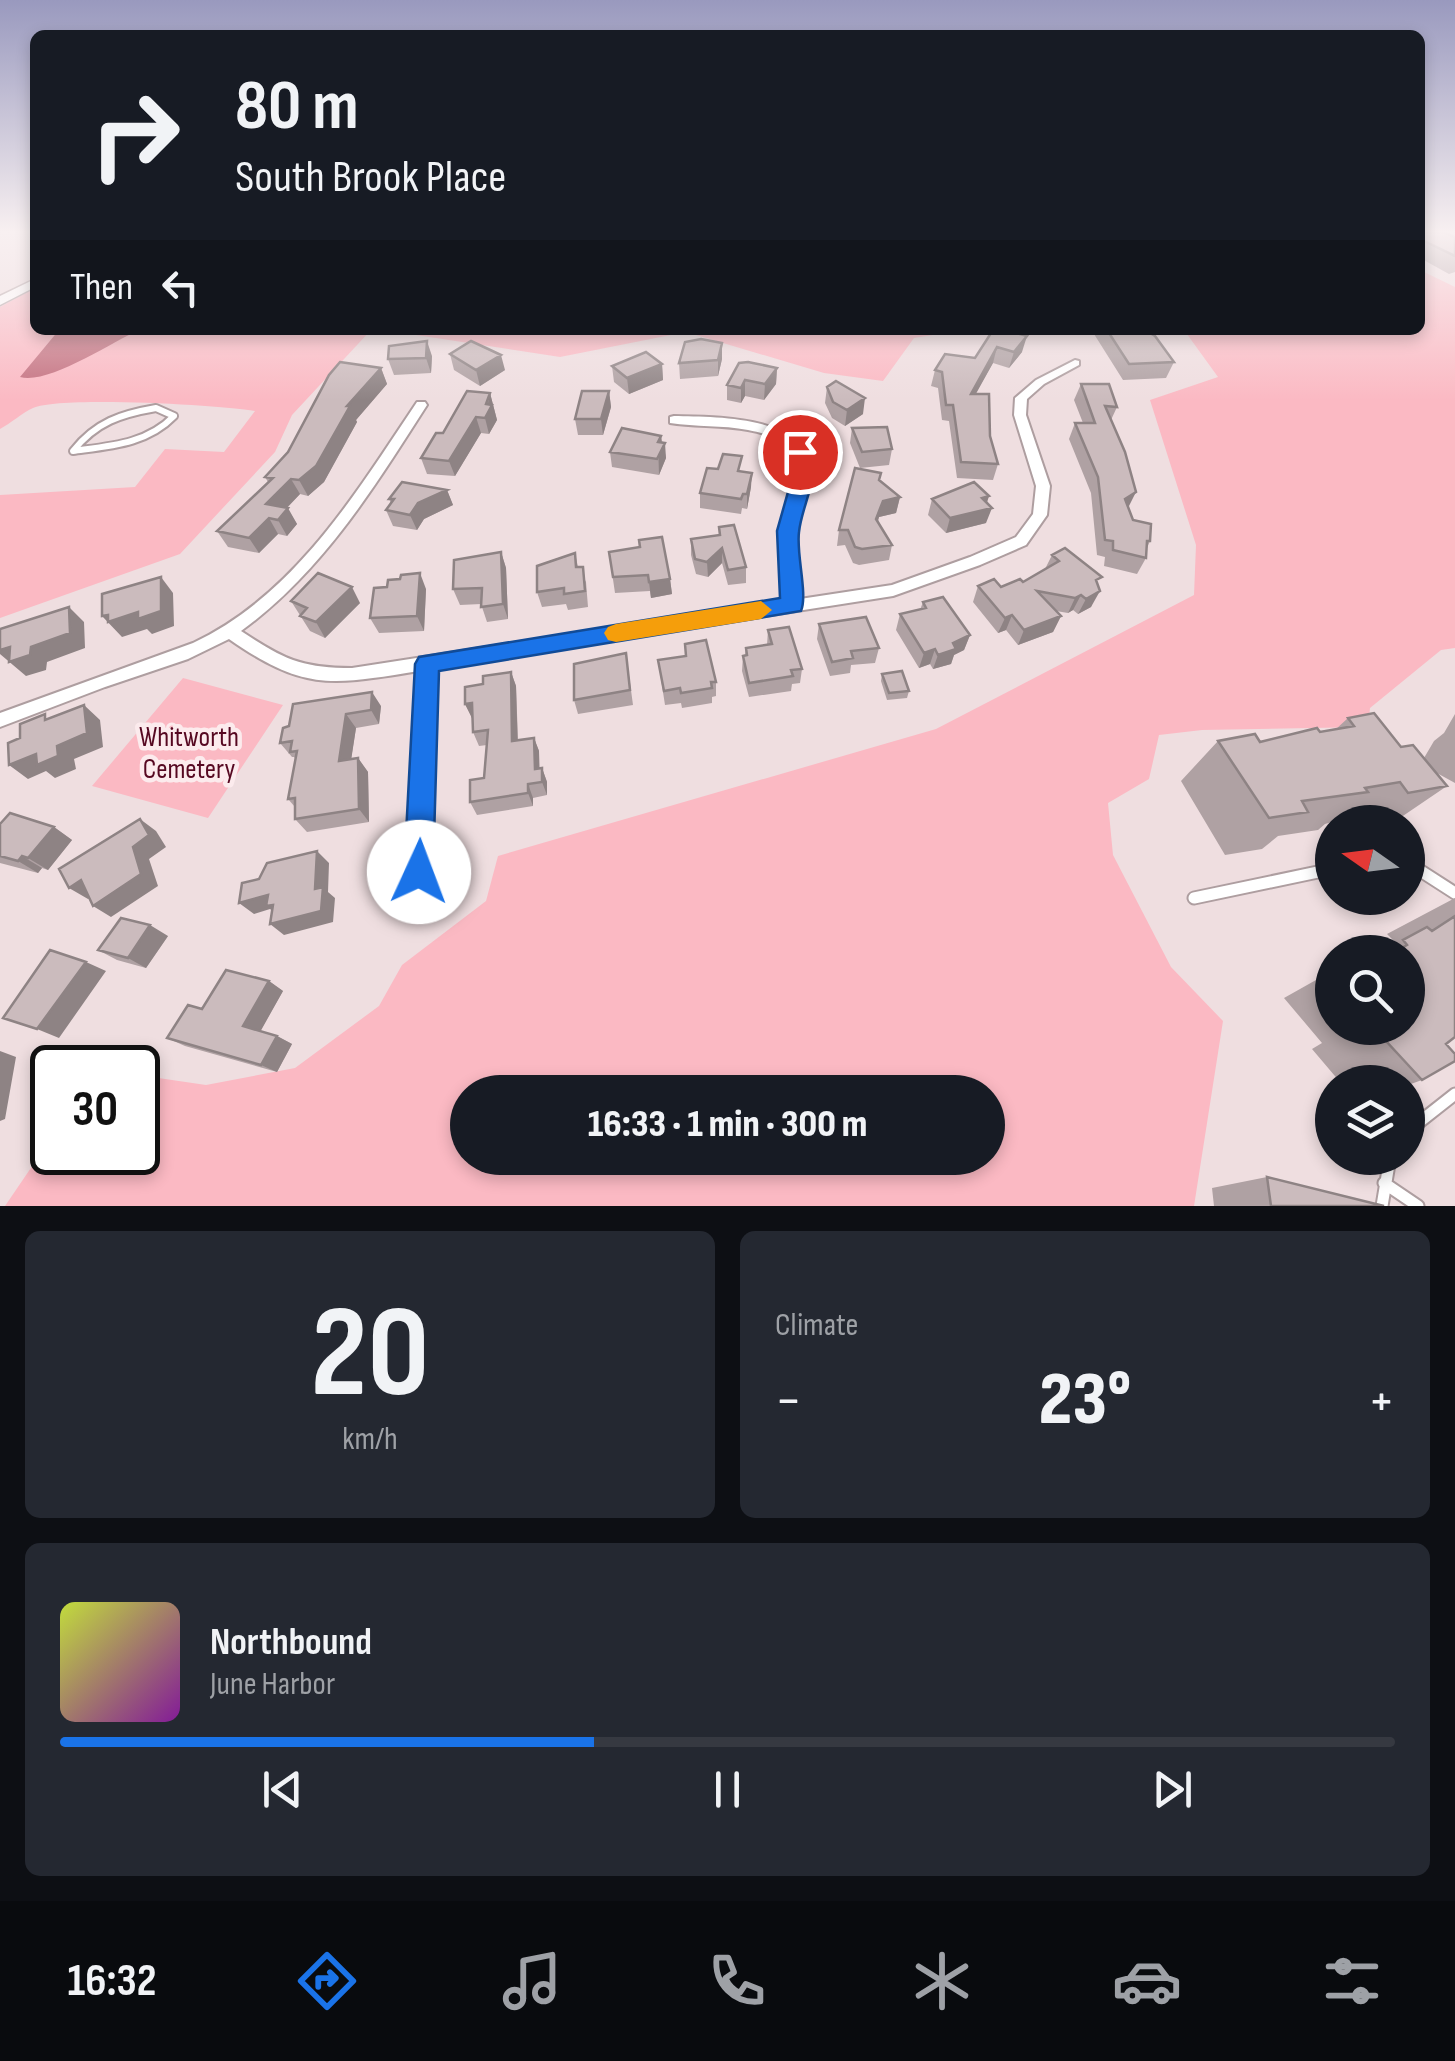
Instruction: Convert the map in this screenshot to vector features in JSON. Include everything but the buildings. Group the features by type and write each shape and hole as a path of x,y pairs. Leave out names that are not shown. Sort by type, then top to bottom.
{"street":[{"path":"0,302 24,288"},
{"path":"229,631 282,668 316,676 427,664 893,590 1021,541 1040,515 1044,486 1020,415 1021,398 1074,363"},
{"path":"0,720 171,660 229,631 278,592 315,551 369,484 421,405"},
{"path":"674,420 755,427 774,433 800,452 805,467 788,531 787,568 792,604"},
{"path":"419,872 427,664"}],"lane":[{"path":"156,408 174,416 163,430 130,443 92,448 73,451 89,428 124,413 156,408"},
{"path":"1194,898 1315,873"},
{"path":"1425,873 1455,892"},
{"path":"1425,1118 1455,1094"},
{"path":"1382,1206 1386,1175"},
{"path":"1384,1182 1418,1206"}],"green space":[{"path":"1425,288 1455,288 1455,648 1441,650 1370,708 1368,727 1202,730 1159,735 1149,779 1108,803 1113,855 1171,967 1223,1021 1194,1206 5,1206 30,1169 30,1175 160,1175 160,1078 206,1085 295,1068 379,1006 402,965 486,901 498,856 936,729 1194,595 1196,545 1150,400 1218,377 1188,335 1425,335"},
{"path":"30,291 30,335 366,335 292,415 275,452 180,554 0,618 0,495 135,487 165,449 224,452 255,411 177,404 49,404 33,408 0,429 0,307"},
{"path":"416,335 671,335 560,357"},
{"path":"696,335 933,335 914,338 883,381 824,373"},
{"name":"Whitworth Cemetery","path":"183,678 283,705 208,818 92,786"}],"shaded area":[{"path":"55,335 129,335 62,369 32,378 20,377"}],"slow traffic":[{"path":"616,633 761,610"}],"route":[{"path":"419,872 427,664 792,604 787,568 788,531 805,467 800,452"}]}
